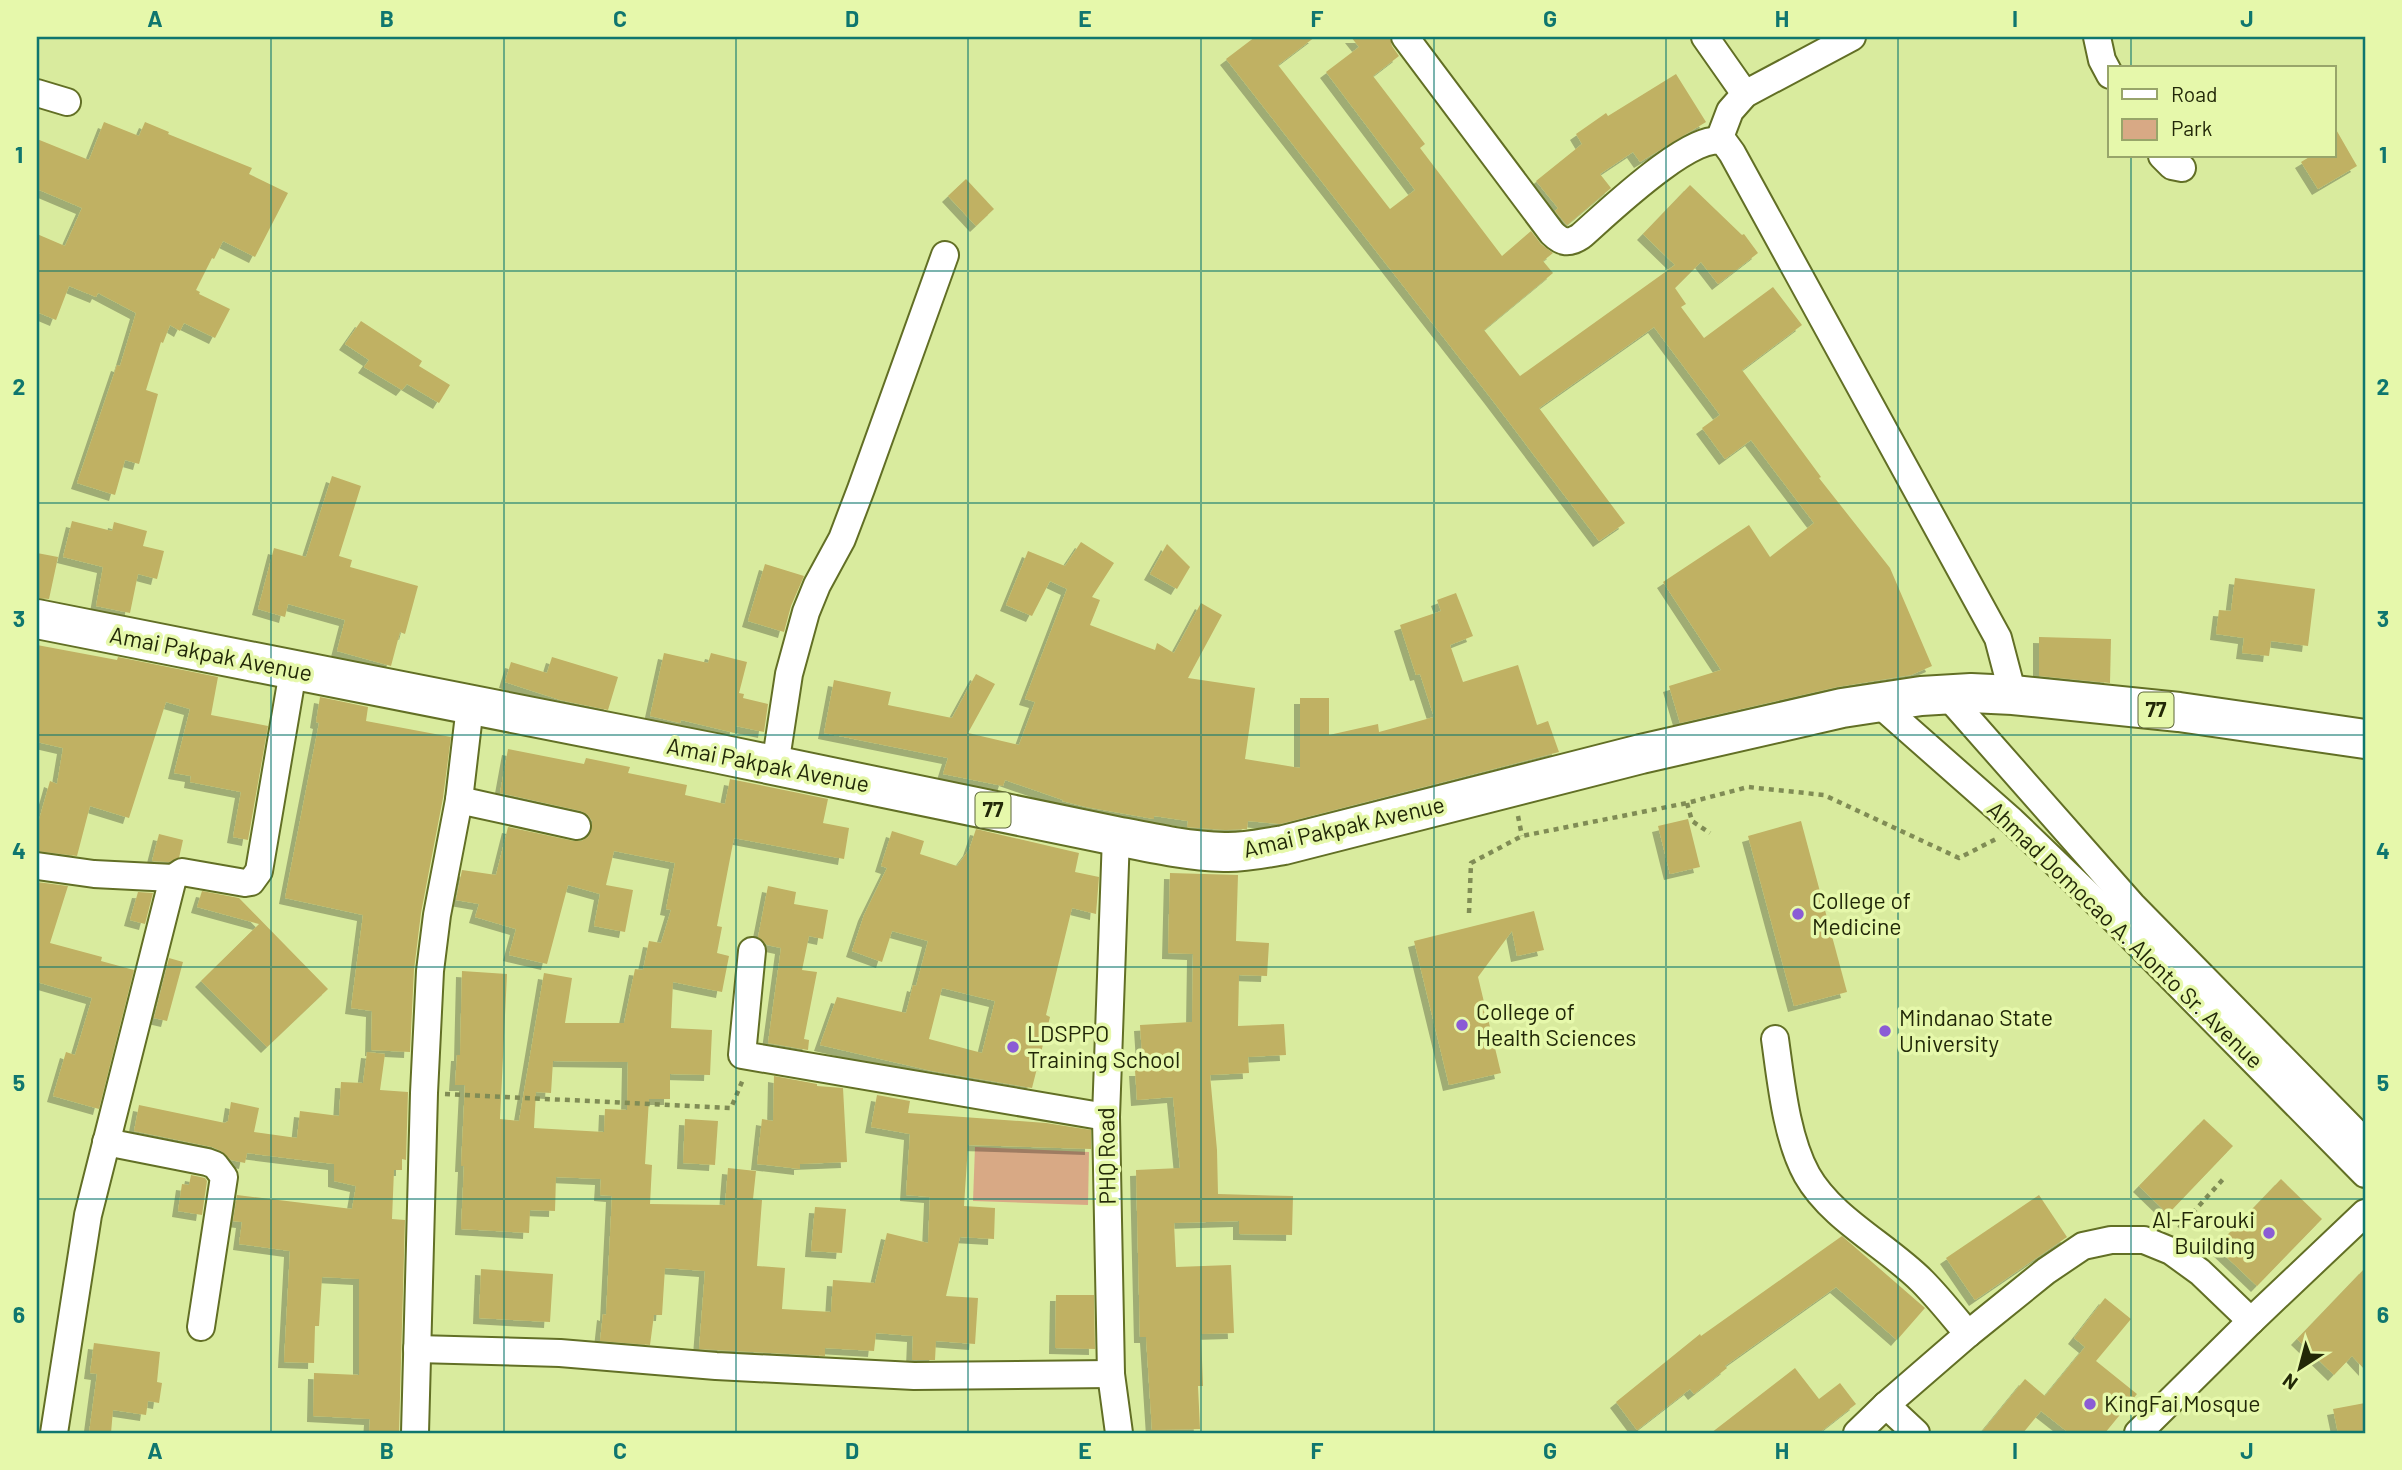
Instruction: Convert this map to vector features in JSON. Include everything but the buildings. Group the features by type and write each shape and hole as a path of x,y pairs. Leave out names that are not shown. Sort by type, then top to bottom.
{"highway":[{"name":"Amai Pakpak Avenue","path":"37,619 1116,836 1224,852 1260,849 1641,754 1842,708 1946,694 2013,695 2179,712 2365,738"}],"street":[{"path":"1405,37 1552,233 1566,242 1572,242 1581,236 1676,156 1711,140 1719,140 1732,153 1998,638 2013,695"},
{"path":"1705,37 1745,94"},
{"path":"1719,140 1730,111 1745,94 1852,37"},
{"path":"2097,37 2102,60 2108,71"},
{"path":"37,93 67,102"},
{"path":"775,766 789,674 806,612 817,584 842,539 945,255"},
{"path":"54,1433 88,1215 173,878 182,872 244,883 256,878 293,671"},
{"name":"Ahmad Domocao A. Alonto Sr. Avenue","path":"1946,694 2133,905 2365,1142"},
{"name":"Ahmad Domocao A. Alonto Sr. Avenue","path":"1877,702 1976,789 2116,920 2365,1174"},
{"path":"415,1433 424,1093 432,960 437,915 459,800 470,706"},
{"path":"1976,789 2003,759"},
{"path":"459,800 577,827"},
{"name":"PHQ Road","path":"1116,836 1106,1117 1111,1374 1119,1433"},
{"path":"2062,868 2081,847"},
{"path":"37,866 94,874 173,878"},
{"path":"752,951 742,1055 1106,1117"},
{"path":"1775,1038 1783,1092 1796,1147 1807,1175 1825,1199 1922,1280 1968,1334"},
{"path":"106,1142 206,1161 221,1170 224,1177 201,1327"},
{"path":"2138,1433 2250,1321 2365,1213"},
{"path":"1857,1433 1968,1334 2046,1271 2083,1246 2110,1240 2144,1240 2171,1251 2200,1272 2250,1321"},
{"path":"417,1349 560,1353 716,1366 914,1376 1111,1374"},
{"path":"1886,1405 1916,1433"}],"path":[{"path":"1469,913 1471,863 1522,836 1687,803 1748,787 1824,796 1959,858 1999,838"},
{"path":"1687,803 1692,821 1710,833"},
{"path":"424,1093 731,1108 744,1080 742,1055"},
{"path":"2162,1247 2225,1177"}],"green space":[{"path":"975,1147 1089,1152 1088,1205 973,1201"}],"place":[{"name":"College of Medicine","path":"1798,914"},
{"name":"College of Health Sciences","path":"1462,1025"},
{"name":"Mindanao State University","path":"1885,1031"},
{"name":"LDSPPO Training School","path":"1013,1047"},
{"name":"Al-Farouki Building","path":"2269,1233"},
{"name":"KingFai Mosque","path":"2090,1404"}]}
